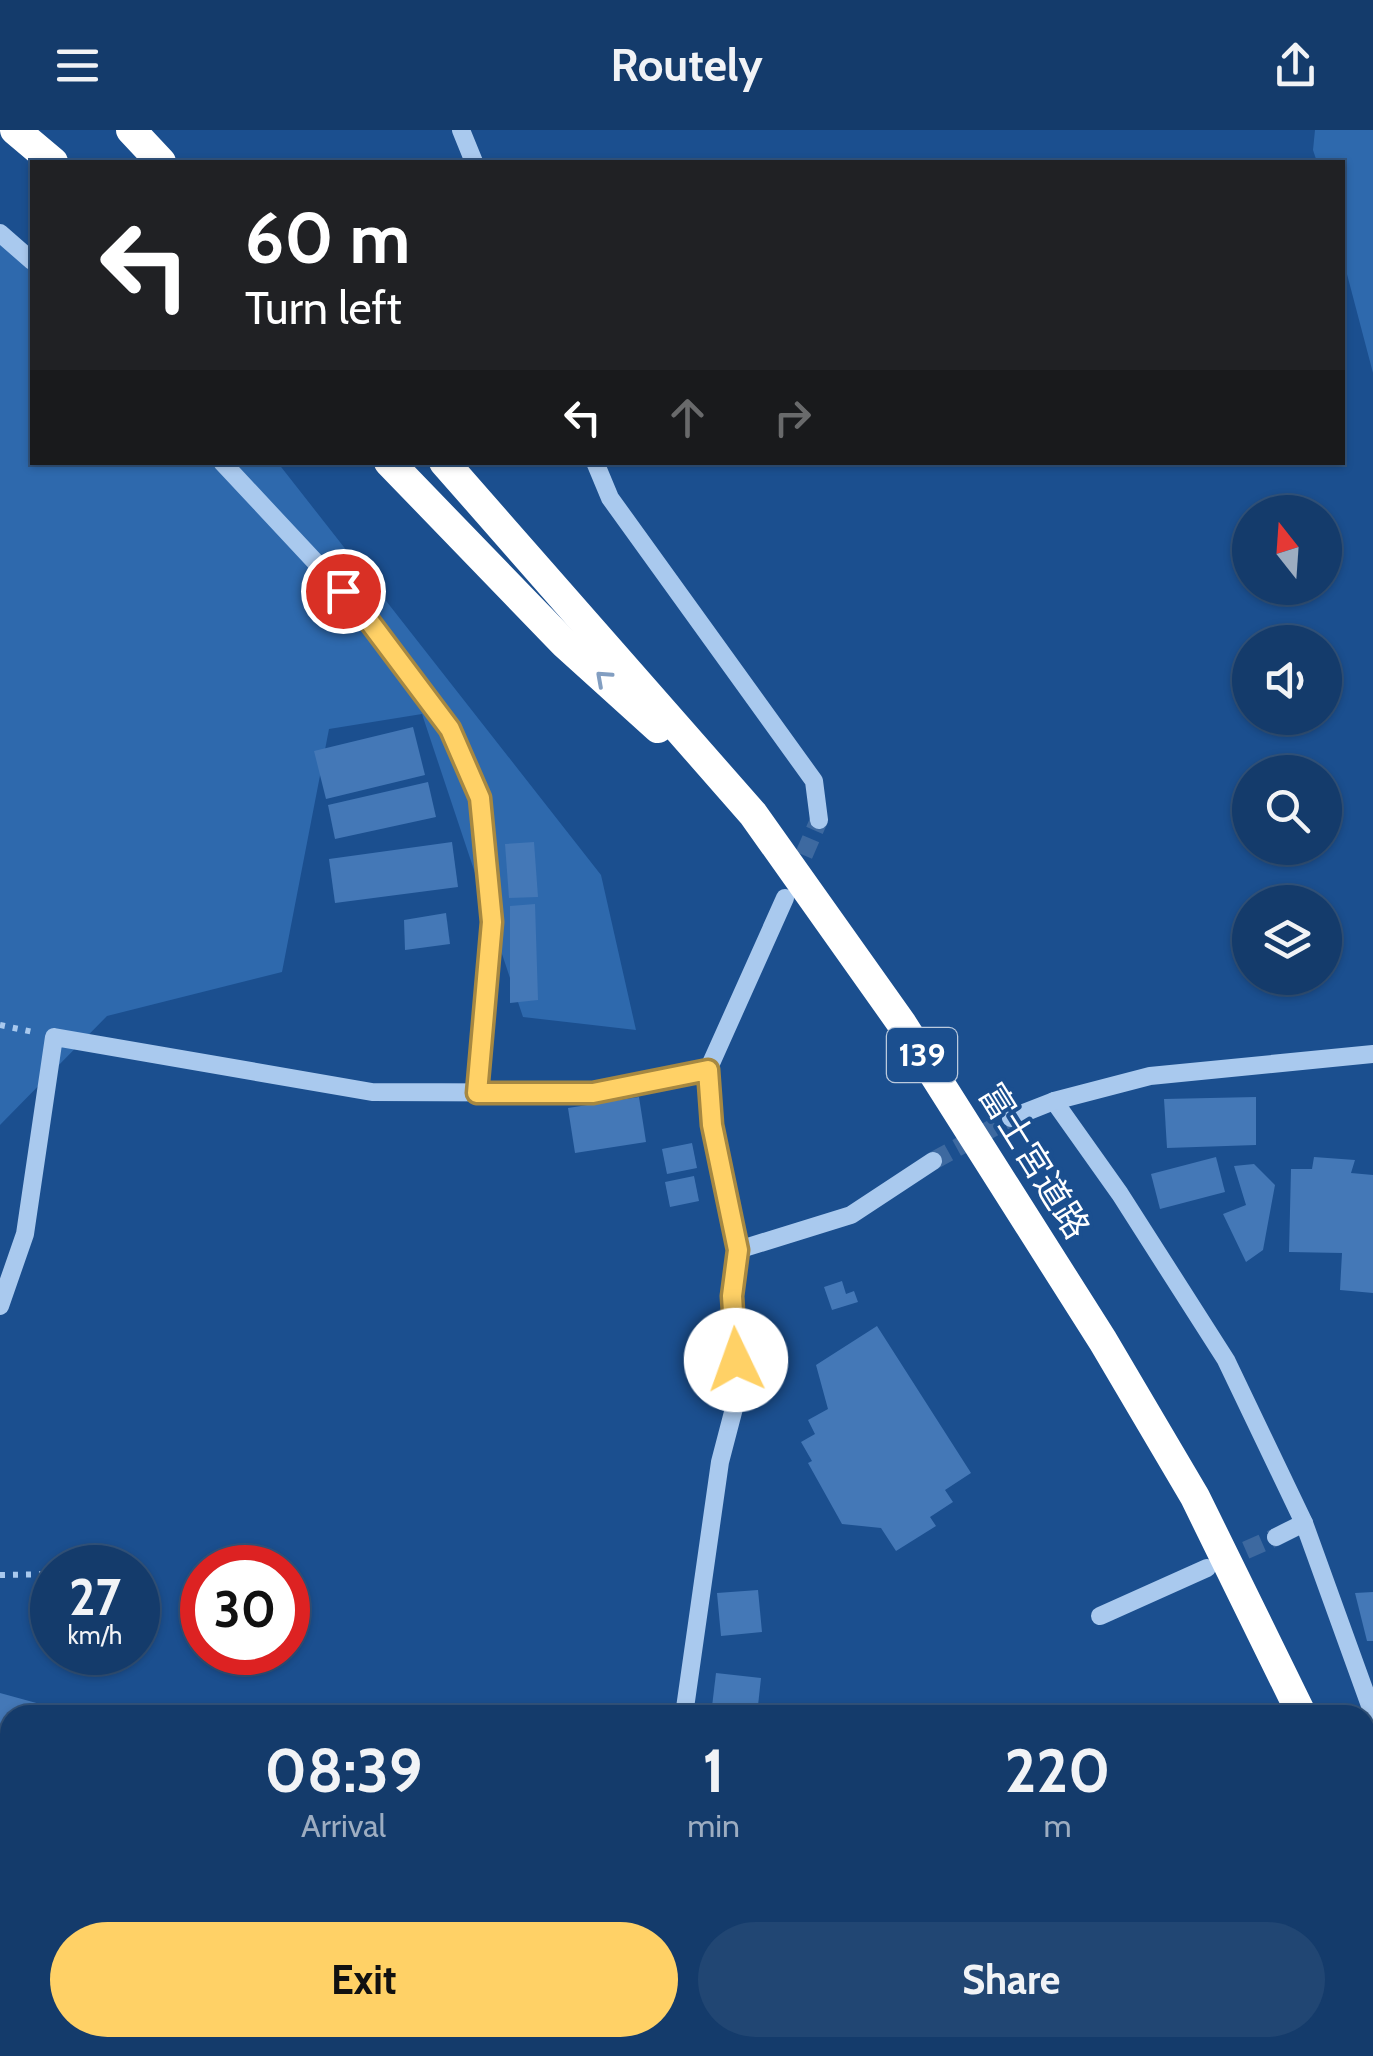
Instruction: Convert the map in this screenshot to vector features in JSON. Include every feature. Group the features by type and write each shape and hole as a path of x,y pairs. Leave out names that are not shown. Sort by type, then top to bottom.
{"highway":[{"path":"14,130 51,160"},
{"path":"131,130 159,160"},
{"path":"391,465 564,642 753,814"},
{"name":"富士宮道路","path":"447,465 753,814 902,1024 1103,1340 1194,1497 1297,1705"}],"street":[{"path":"461,130 473,160"},
{"path":"0,232 30,259"},
{"path":"225,465 363,613 450,729 480,798 492,922 477,1093"},
{"path":"597,465 610,498 814,781 819,820"},
{"path":"685,1705 720,1462 738,1393 732,1296 738,1250 712,1125 708,1070 785,898"},
{"path":"0,1306 26,1234 54,1037 372,1092 593,1093 708,1070"},
{"path":"1011,1118 1054,1101 1150,1076 1373,1054"},
{"path":"1054,1101 1120,1194 1226,1360 1304,1524 1370,1705"},
{"path":"738,1250 851,1215 933,1160"},
{"path":"1276,1537 1304,1524"},
{"path":"1100,1616 1207,1568"}],"path":[{"path":"0,1574 30,1574"}],"shaded area":[{"path":"1315,130 1373,130 1373,373 1345,267 1345,160 1316,160"},
{"path":"0,235 30,266 30,465 280,465 601,875 636,1030 523,1017 422,714 329,729 282,972 107,1016 0,1125"}],"building":[{"path":"413,727 425,775 326,799 314,751"},
{"path":"428,782 436,817 335,839 328,805"},
{"path":"452,842 458,887 335,903 329,859"},
{"path":"534,842 538,897 509,898 505,844"},
{"path":"535,904 538,1000 510,1003 510,906"},
{"path":"446,913 450,944 405,950 404,920"},
{"path":"639,1097 646,1142 575,1153 568,1108"},
{"path":"1256,1097 1256,1145 1167,1148 1164,1099"},
{"path":"692,1143 697,1168 667,1174 662,1149"},
{"path":"1216,1157 1225,1192 1160,1209 1151,1174"},
{"path":"1314,1157 1355,1160 1351,1173 1373,1175 1373,1293 1340,1290 1342,1253 1289,1252 1291,1169 1312,1169"},
{"path":"1254,1164 1275,1185 1263,1250 1246,1262 1223,1214 1246,1205 1234,1166"},
{"path":"694,1176 699,1201 670,1207 665,1182"},
{"path":"842,1281 846,1294 854,1291 858,1302 832,1310 824,1287"},
{"path":"877,1326 971,1473 945,1490 953,1502 930,1517 936,1526 896,1551 881,1528 842,1524 808,1463 812,1461 801,1442 815,1434 808,1420 828,1409 816,1365"},
{"path":"758,1590 762,1632 721,1636 717,1593"},
{"path":"1373,1592 1373,1641 1367,1641 1355,1593"},
{"path":"716,1673 761,1678 758,1705 712,1705"},
{"path":"0,1693 44,1705 0,1705"}],"tunnel":[{"path":"793,880 819,820"},
{"path":"933,1161 1011,1118"},
{"path":"1221,1561 1276,1537"}],"route":[{"path":"343,591 450,729 480,798 492,922 477,1093 593,1093 708,1070 712,1125 738,1250 732,1296 736,1360"}]}
